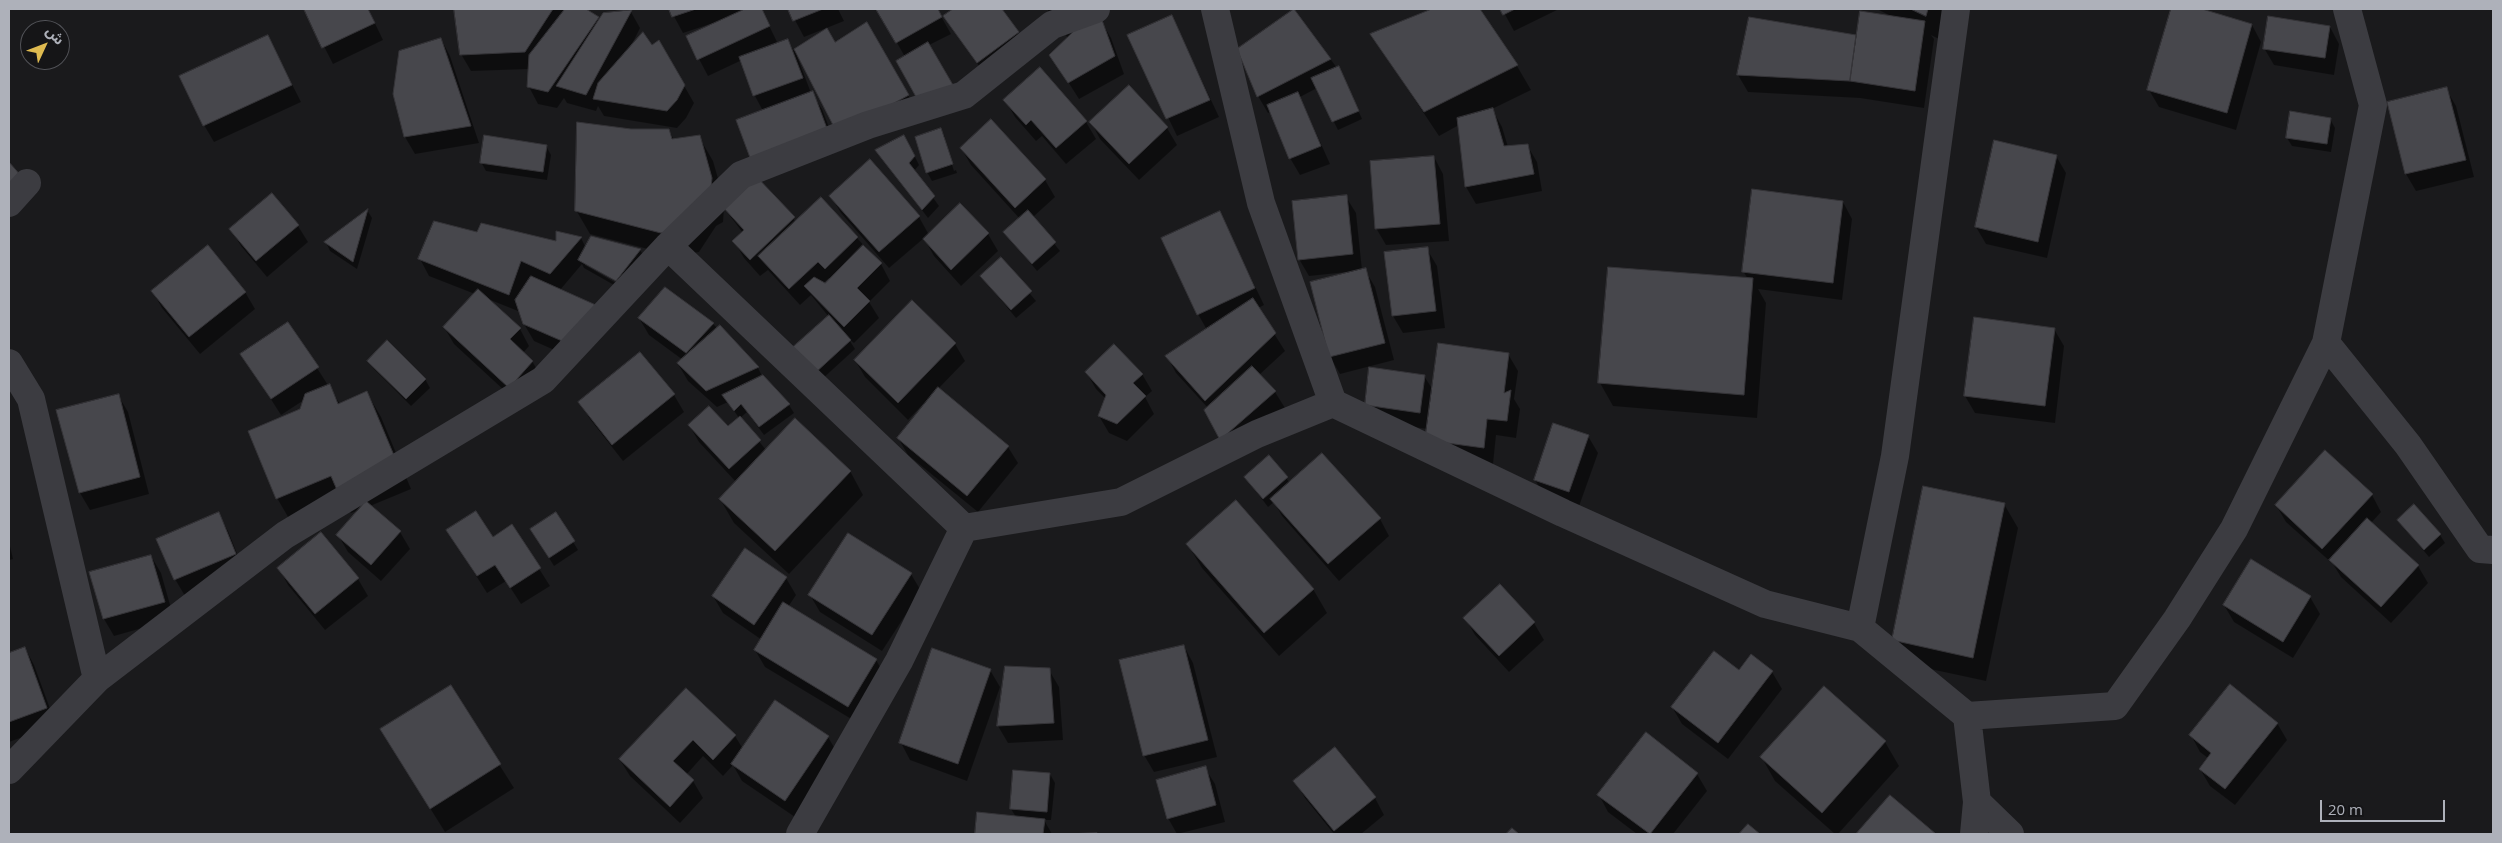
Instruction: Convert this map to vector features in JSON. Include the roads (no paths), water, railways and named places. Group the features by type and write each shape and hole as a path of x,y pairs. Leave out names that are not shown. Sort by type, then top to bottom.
{"street":[{"path":"9,770 97,679 286,535 543,380 668,246 740,175 868,125 964,95 1046,17 1096,9"},
{"path":"1214,9 1261,203 1333,402 1564,513 1765,604 1860,628 1967,716 2115,706 2178,619 2234,529 2326,344 2373,105 2348,9"},
{"path":"1860,628 1895,456 1956,9"},
{"path":"9,203 27,183"},
{"path":"668,246 964,528"},
{"path":"2326,344 2489,548"},
{"path":"9,363 31,399 97,679"},
{"path":"964,528 1121,502 1257,434 1333,402"},
{"path":"800,834 899,661 964,528"},
{"path":"1967,716 1977,802 1974,834"},
{"path":"1977,802 2010,834"}]}
